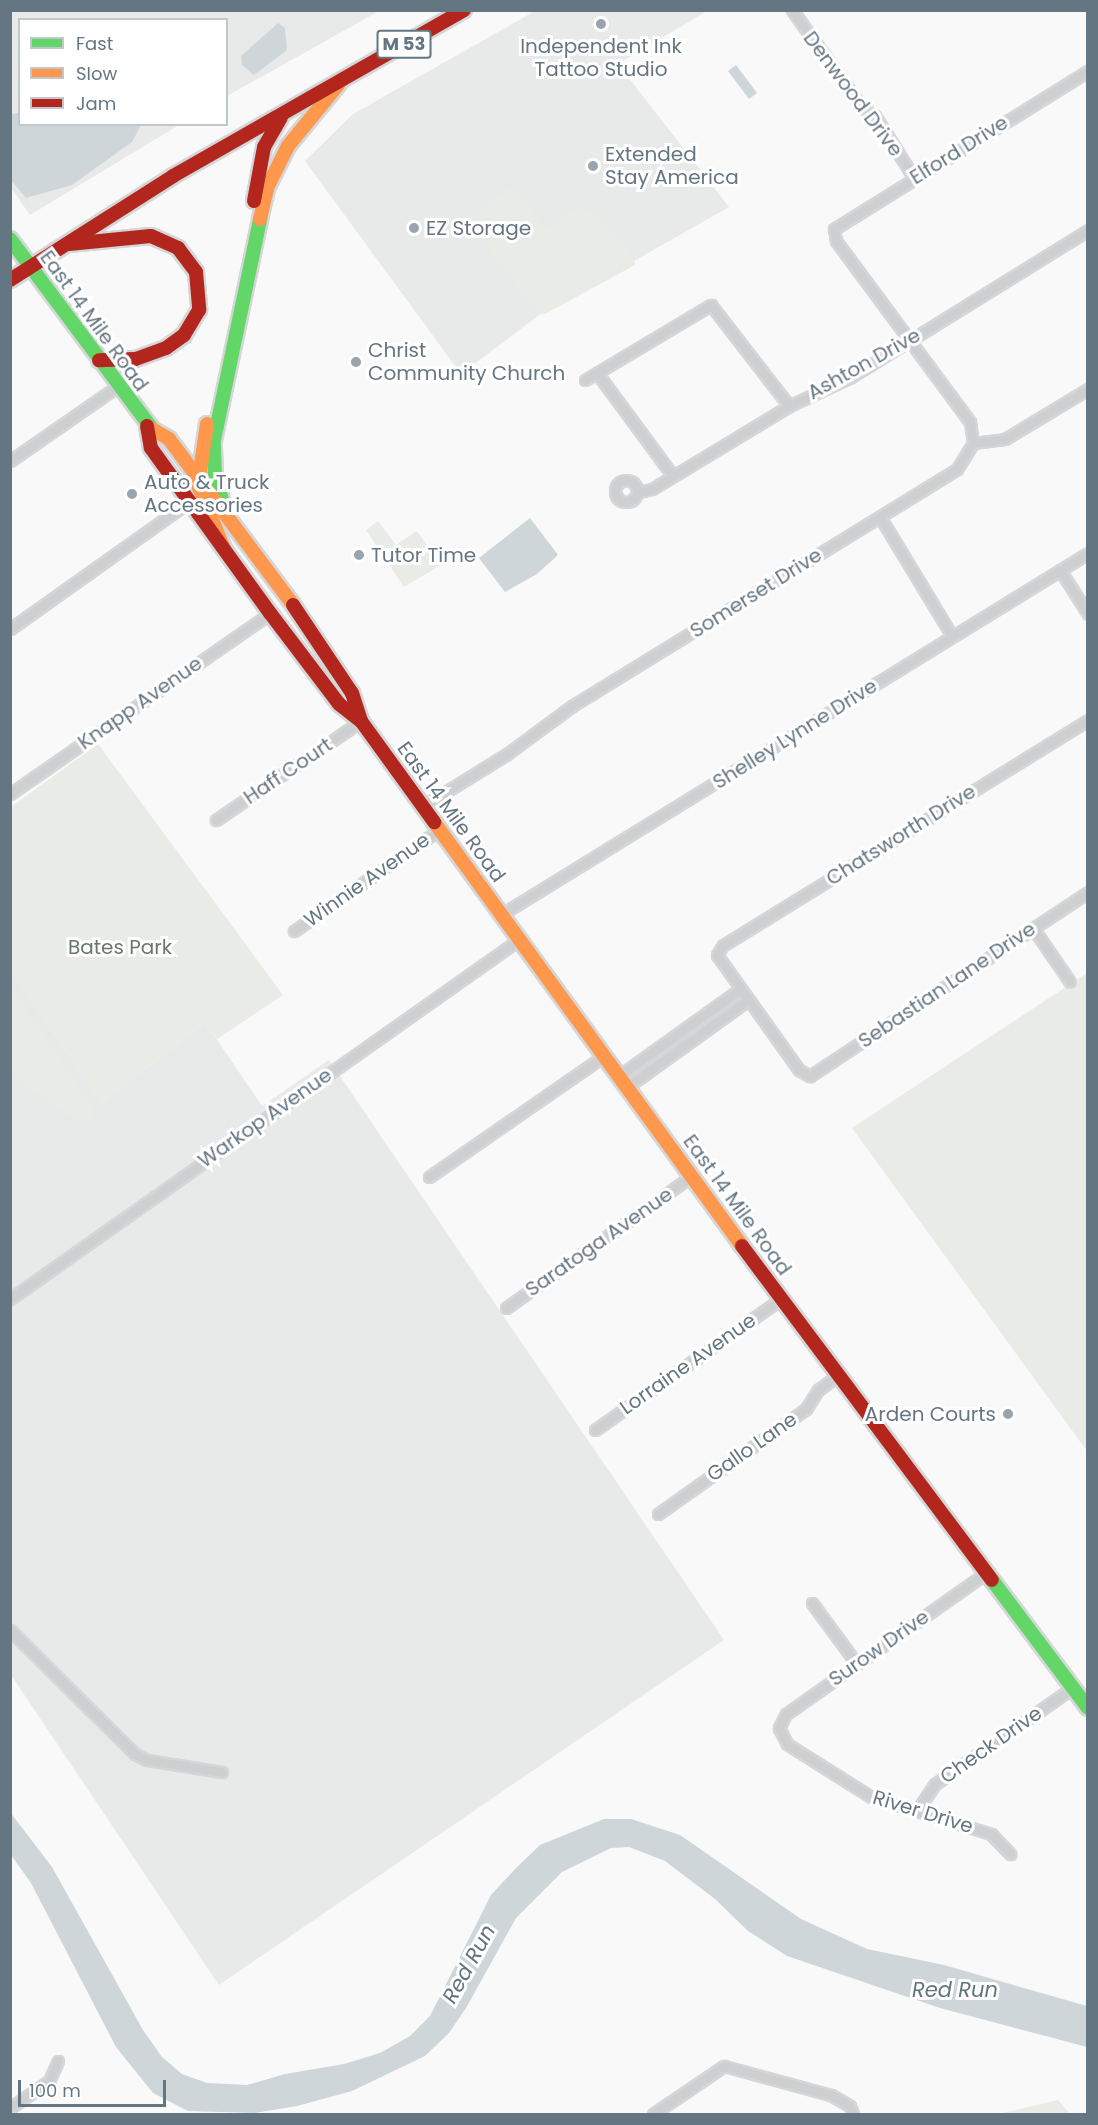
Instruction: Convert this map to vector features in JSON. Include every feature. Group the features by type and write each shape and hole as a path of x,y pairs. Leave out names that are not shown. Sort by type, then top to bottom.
{"main road":[{"name":"M 53","path":"10,280 63,245 285,112 464,10"},
{"path":"227,516 215,477 213,440 267,188 288,146 344,78"},
{"path":"224,549 200,495 197,476 264,147 285,112"},
{"path":"63,245 151,236 178,248 196,272 199,310 184,335 166,348 135,359 99,360"},
{"name":"East 14 Mile Road","path":"10,239 147,426 169,439 227,516 352,693 361,722"},
{"name":"East 14 Mile Road","path":"147,426 151,448 270,613 339,704 361,722 838,1375 1088,1708"}],"street":[{"name":"Denwood Drive","path":"792,10 861,106 875,116 914,178"},
{"name":"Elford Drive","path":"909,340 836,241 834,232 914,178 1088,71"},
{"name":"Ashton Drive","path":"638,492 673,476 789,406 850,377 1088,230"},
{"path":"585,380 711,305 789,406"},
{"path":"909,340 970,422 973,443 1005,439 1088,389"},
{"path":"597,373 673,476"},
{"path":"10,461 118,386"},
{"name":"Somerset Drive","path":"423,806 507,754 572,706 880,518 957,468 973,443"},
{"path":"10,629 189,502"},
{"path":"880,518 952,636"},
{"name":"Shelley Lynne Drive","path":"502,914 1088,553"},
{"path":"1060,570 1088,614"},
{"name":"Knapp Avenue","path":"10,794 270,613"},
{"name":"Chatsworth Drive","path":"740,989 717,952 1088,720"},
{"name":"Haff Court","path":"216,820 361,722"},
{"name":"Winnie Avenue","path":"294,932 440,829"},
{"name":"Sebastian Lane Drive","path":"748,1000 806,1076 1088,892"},
{"path":"1033,928 1070,982"},
{"name":"Warkop Avenue","path":"10,1299 520,939"},
{"path":"740,989 748,1000 623,1082 740,989"},
{"path":"429,1177 604,1056"},
{"name":"Saratoga Avenue","path":"506,1308 692,1176"},
{"name":"Lorraine Avenue","path":"595,1430 782,1299"},
{"name":"Gallo Lane","path":"658,1514 806,1409 818,1390 838,1375"},
{"name":"Surow Drive","path":"779,1728 786,1714 986,1573"},
{"path":"812,1603 856,1663"},
{"path":"10,1630 135,1754 147,1760 222,1772"},
{"name":"Check Drive","path":"918,1809 935,1784 1072,1688"},
{"name":"River Drive","path":"779,1728 787,1744 863,1793 991,1834 1010,1854"},
{"path":"10,2108 49,2081 58,2061"},
{"path":"653,2115 724,2066 831,2095 850,2106 853,2115"}],"shaded area":[{"path":"10,11 379,11 228,95 228,18 18,18 18,126 177,126 30,215 11,188"},
{"path":"535,11 707,11 618,64 729,207 539,315 461,374 305,161 353,114"},
{"path":"10,969 102,1103 205,1022 262,1106 329,1060 724,1640 219,1985 11,1675"}],"green space":[{"path":"513,185 546,228 577,207 598,215 634,257 635,265 545,314 534,309 468,220"},
{"path":"378,521 396,545 417,531 441,565 404,587 366,530"},
{"name":"Bates Park","path":"98,744 283,995 217,1039 205,1022 102,1103 10,969 11,807"},
{"path":"1087,973 1087,1451 852,1128"},
{"path":"10,986 95,1109 94,1120 79,1123 11,1075"},
{"path":"1058,2100 1070,2114 999,2114"}],"water":[{"path":"278,23 285,28 287,50 254,75 242,65 241,56"},
{"path":"736,65 757,93 749,99 728,71"},
{"path":"18,113 18,126 140,126 132,142 72,185 26,198 11,180 11,114"},
{"path":"530,518 558,555 537,574 505,592 479,558"},
{"name":"Red Run","path":"10,1812 52,1867 143,2030 162,2057 182,2074 207,2083 247,2085 285,2074 344,2064 380,2053 410,2036 430,2016 491,1895 540,1845 604,1819 631,1819 680,1835 801,1919 867,1949 944,1965 1087,2006 1087,2047 940,2008 787,1956 748,1931 715,1899 665,1861 629,1847 611,1848 562,1872 516,1918 466,2008 449,2033 425,2056 352,2091 297,2106 255,2113 188,2111 153,2093 116,2047 31,1883 11,1855"}],"traffic: fast":[{"path":"227,516 215,477 214,440 260,219"},
{"path":"10,239 152,429"},
{"path":"992,1580 1088,1708"}],"traffic: slow":[{"path":"260,219 267,188 288,146 338,85"},
{"path":"207,424 198,485 224,549"},
{"path":"152,429 169,439 293,605"},
{"path":"434,822 742,1246"}],"traffic: jam":[{"path":"10,280 173,176 464,10"},
{"path":"254,201 264,147 281,117"},
{"path":"69,244 151,236 178,248 196,272 199,310 184,335 166,348 135,359 99,360"},
{"path":"147,426 151,448 270,613 339,704 361,721 434,822"},
{"path":"293,605 352,693 361,721"},
{"path":"742,1246 992,1580"}],"place":[{"name":"Independent Ink Tattoo Studio","path":"601,24"},
{"name":"Extended Stay America","path":"593,166"},
{"name":"EZ Storage","path":"414,228"},
{"name":"Christ Community Church","path":"356,362"},
{"name":"Auto & Truck Accessories","path":"132,494"},
{"name":"Tutor Time","path":"359,555"},
{"name":"Arden Courts","path":"1008,1414"}]}
